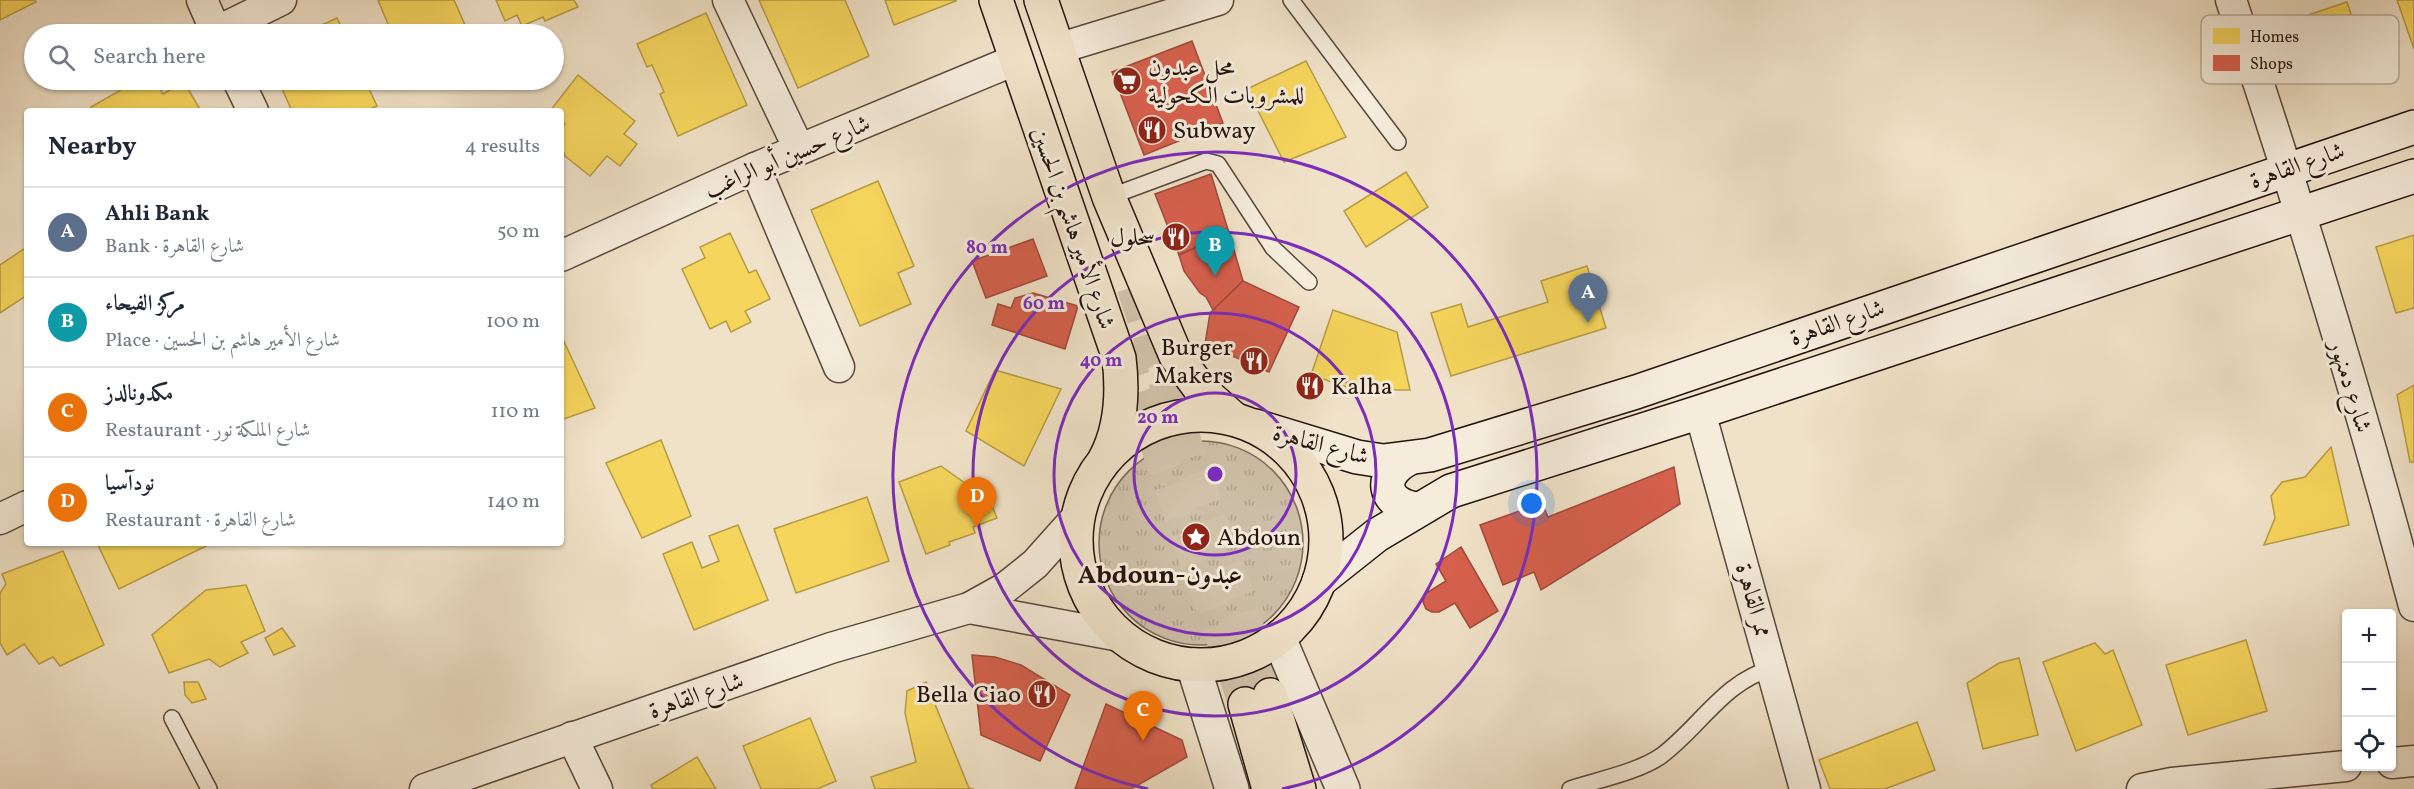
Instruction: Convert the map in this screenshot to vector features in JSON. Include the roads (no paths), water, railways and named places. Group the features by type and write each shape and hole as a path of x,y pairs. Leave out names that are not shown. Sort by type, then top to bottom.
{"highway":[{"name":"شارع الأمير هاشم بن الحسين","path":"996,0 1119,358 1121,394 1112,447 1088,486 1078,516 1076,549 1083,581 1098,611 1120,636 1154,656 1193,665 1223,663 1253,654 1279,638 1296,622 1319,581 1326,545 1323,508 1309,474 1285,446 1245,422 1202,390 1176,356 1109,196 1041,0"},
{"path":"1105,459 1132,436 1164,420 1199,415 1245,422"},
{"path":"1269,789 1257,699 1299,789"}],"main road":[{"name":"شارع القاهرة","path":"1245,422 1357,457 1383,461 1408,459 1456,448 1636,392 2287,168 2414,127"},
{"name":"شارع القاهرة","path":"1319,581 1377,535 1417,509 1451,491 1700,412 2414,176"},
{"path":"1408,459 1392,470 1387,488 1396,501 1417,509"},
{"path":"1279,638 1343,789"},
{"path":"1193,665 1231,789"}],"street":[{"path":"202,0 213,24"},
{"path":"234,24 281,0"},
{"path":"728,0 800,149"},
{"path":"1057,49 1218,0"},
{"name":"شارع دمنهور","path":"2231,0 2236,15"},
{"name":"شارع حسين أبو الراغب","path":"564,255 755,168 1015,60"},
{"name":"شارع دمنهور","path":"2259,84 2287,168 2299,213 2401,504 2414,606"},
{"path":"243,90 252,108"},
{"path":"755,168 839,367"},
{"name":"ممر القاهرة","path":"1700,412 1773,668 1804,789"},
{"path":"0,519 24,507"},
{"name":"شارع القاهرة","path":"425,789 831,648 969,608 1005,588 1035,564 1078,516"},
{"name":"شارع القاهرة","path":"969,608 1120,636"},
{"path":"572,737 597,789"},
{"path":"2396,763 2414,761"},
{"path":"2142,789 2172,783 2342,766"}],"lane":[{"path":"1291,0 1398,142"},
{"path":"1109,196 1206,161 1218,164 1273,248 1309,282"},
{"path":"1570,789 1659,757 1730,690 1756,672 1773,668"},
{"path":"172,718 209,789"}],"tunnel":[{"path":"1133,287 1270,695"},
{"path":"1123,346 1245,704"}],"place":[{"name":"محل عبدون للمشروبات الكحولية","path":"1127,81"},
{"name":"Subway","path":"1152,130"},
{"name":"سحلول","path":"1176,237"},
{"name":"مركز الفيحاء","path":"1215,276"},
{"name":"Ahli Bank","path":"1588,323"},
{"name":"Burger Makers","path":"1254,361"},
{"name":"Kalha","path":"1310,386"},
{"name":"نودآسيا","path":"977,527"},
{"name":"Abdoun","path":"1196,537"},
{"name":"Bella Ciao","path":"1042,694"},
{"name":"مكدونالدز","path":"1143,741"}],"district":[{"name":"Abdoun-عبدون","path":"1160,574"}]}
